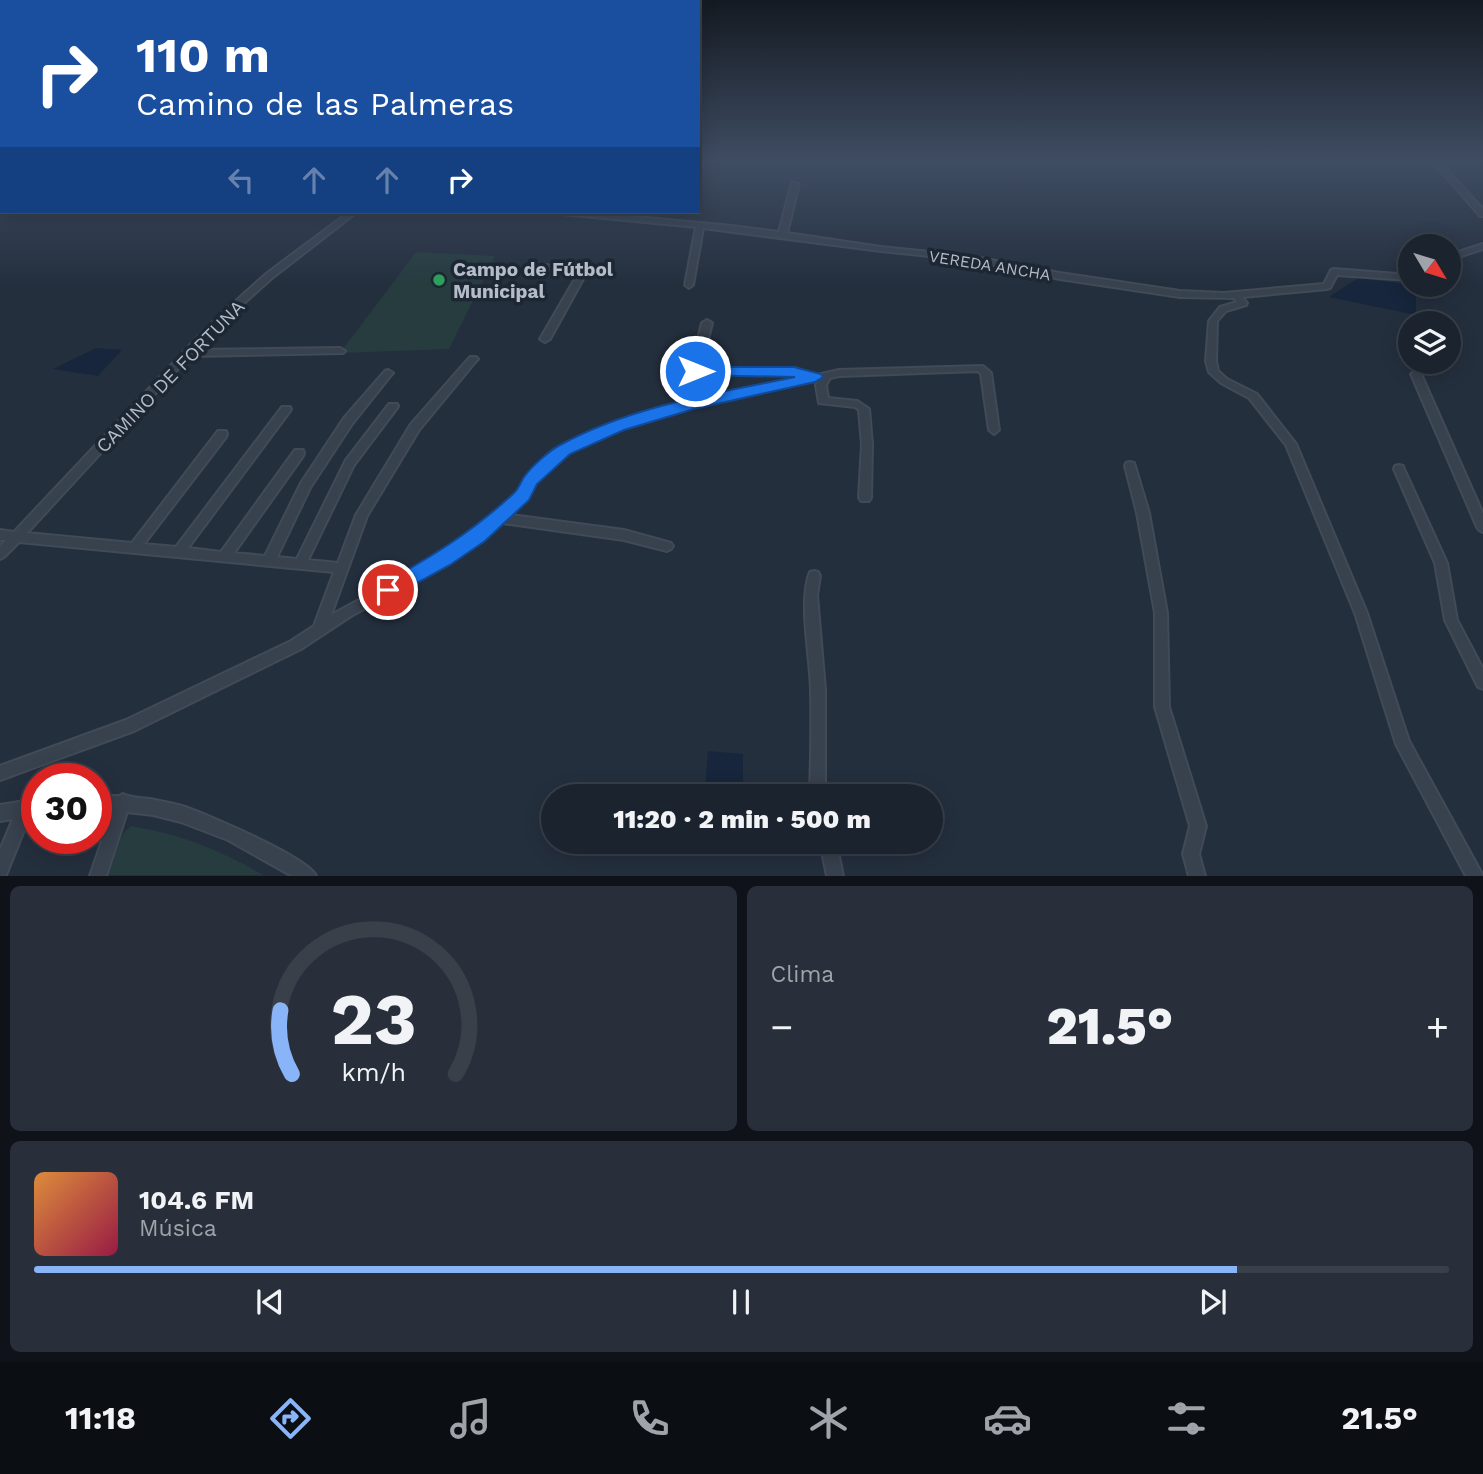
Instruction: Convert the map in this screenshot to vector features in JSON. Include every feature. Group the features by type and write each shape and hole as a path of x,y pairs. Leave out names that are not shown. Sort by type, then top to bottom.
{"street":[{"path":"783,234 791,202"},
{"name":"CAMINO DE FORTUNA","path":"0,554 188,353 269,276 350,214"},
{"name":"VEREDA ANCHA","path":"583,214 783,234 881,249 969,258 1121,286 1198,295 1236,295 1327,286 1334,272 1398,276"},
{"path":"689,285 699,225"},
{"path":"1461,254 1483,246"},
{"path":"533,266 584,270 545,339"},
{"path":"1236,295 1243,303 1223,309 1213,321 1211,361 1214,372 1224,381 1253,396 1292,444 1360,612 1403,744 1475,876"},
{"path":"707,323 695,371 794,372 821,376"},
{"path":"188,353 340,351"},
{"path":"319,630 362,515 415,427 473,359"},
{"path":"0,773 129,726 296,645 443,560 500,518 523,495 544,465 575,445 619,426 693,404 821,376 980,368 986,373 994,430"},
{"path":"269,561 305,486 348,421 388,373"},
{"path":"1416,374 1483,527"},
{"path":"821,376 823,401 857,404 864,409 867,444 865,498"},
{"path":"300,564 350,463 393,406"},
{"path":"178,553 286,410"},
{"path":"134,549 222,434"},
{"path":"224,557 299,453"},
{"path":"1130,466 1143,513 1161,613 1162,707 1198,826 1191,854 1196,876"},
{"path":"1399,469 1441,563 1451,620 1483,683"},
{"path":"500,518 624,535 667,546"},
{"path":"0,535 341,568"},
{"path":"814,576 811,595 817,680 818,784"},
{"path":"112,803 123,802 201,820 258,845 308,876"},
{"path":"98,876 123,802"},
{"path":"0,813 21,810"},
{"path":"0,869 21,828"},
{"path":"830,854 835,876"}],"green space":[{"name":"Campo de Fútbol Municipal","path":"416,252 495,256 449,349 340,353"},
{"path":"131,826 199,844 263,875 108,875 122,834"}],"water":[{"path":"1358,278 1398,283 1398,298 1416,298 1416,311 1398,311 1329,297"},
{"path":"96,348 122,350 98,376 53,369"},
{"path":"708,751 743,754 743,784 705,784"}],"place":[{"name":"Campo de Fútbol Municipal","path":"439,280"}],"route":[{"path":"388,590 443,560 479,536 523,495 544,465 564,450 619,426 693,404 815,377 794,372 695,371"}]}
